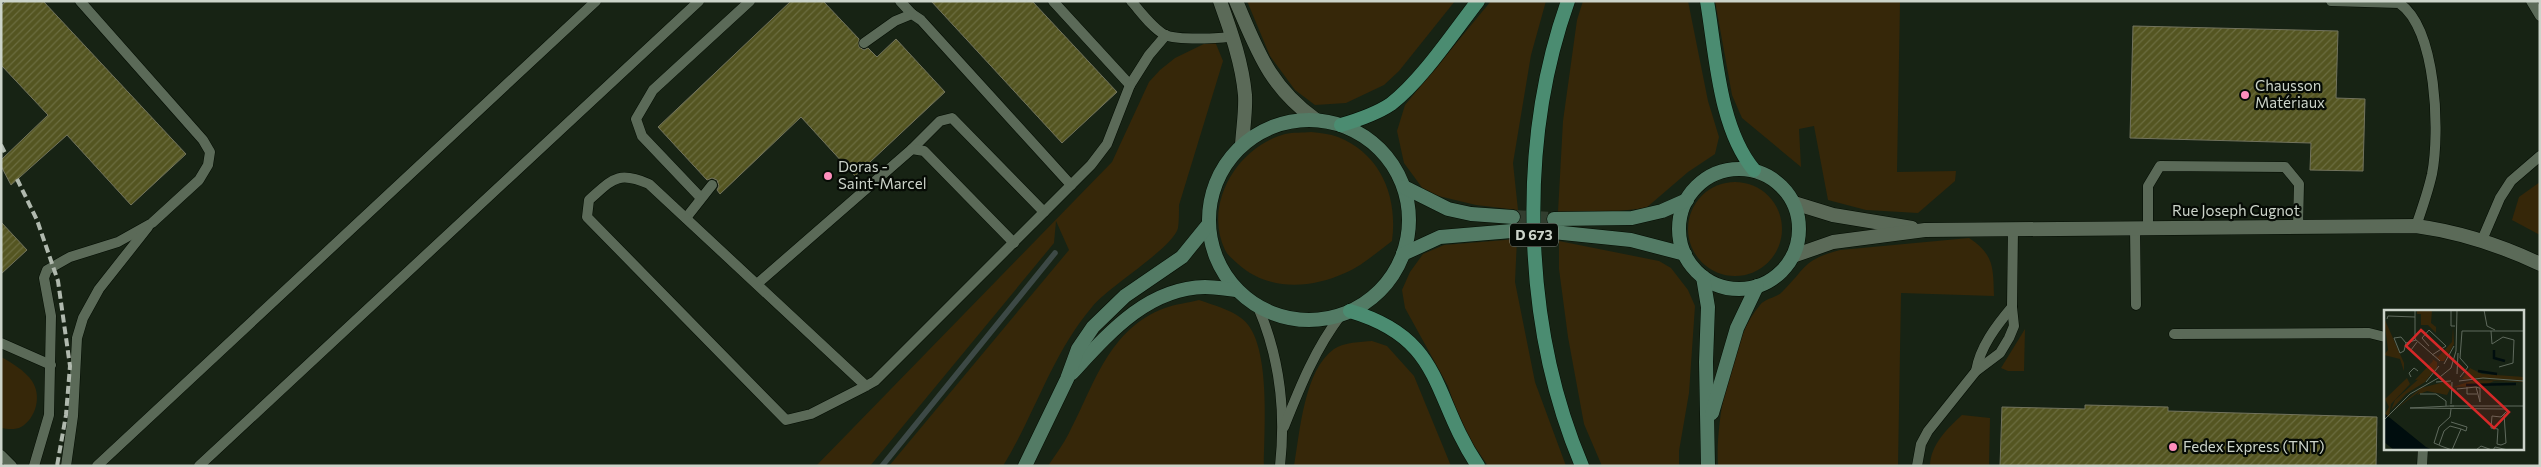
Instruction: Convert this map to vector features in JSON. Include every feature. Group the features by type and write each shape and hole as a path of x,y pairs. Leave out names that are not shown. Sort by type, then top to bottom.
{"main road":[{"path":"1341,125 1360,119 1390,104 1427,65 1478,1"},
{"name":"D 673","path":"1568,1 1544,88 1536,152 1534,246 1541,311 1551,372 1573,444 1582,466"},
{"path":"1707,1 1727,119 1743,157 1754,170"},
{"path":"1296,120 1316,120 1341,125 1365,137 1386,155 1396,170 1404,187 1409,220 1403,254 1394,272 1382,288 1368,301 1346,313 1320,320 1299,320 1278,316 1258,307 1236,290 1216,260 1208,225 1210,202 1216,181 1227,162 1242,145 1258,133 1296,120"},
{"path":"1738,168 1754,170 1770,177 1784,188 1794,203 1799,221 1799,239 1793,256 1778,275 1757,286 1738,289 1720,286 1703,277 1692,267 1685,254 1680,236 1680,218 1687,200 1696,187 1708,177 1722,171 1738,168"},
{"path":"1403,254 1440,237 1512,224 1448,209 1404,187"},
{"path":"1685,254 1631,240 1554,226 1632,218 1662,211 1687,200"},
{"path":"1025,466 1067,380 1078,349 1093,327 1125,296 1182,257 1208,225"},
{"path":"1703,277 1708,307 1706,362 1708,466"},
{"path":"1708,430 1737,328 1757,286"},
{"path":"1067,380 1112,330 1131,314 1150,302 1188,289 1205,287 1236,290"},
{"path":"1346,313 1392,328 1410,341 1433,373 1460,434 1478,466"}],"street":[{"path":"1220,1 1232,36 1245,96 1242,145"},
{"path":"1236,1 1272,78 1297,106 1316,120"},
{"name":"Rue Joseph Cugnot","path":"1794,203 1834,215 1925,230"},
{"name":"Rue Joseph Cugnot","path":"1793,256 1833,242 1925,230 2416,226 2450,231 2482,240 2509,249 2540,264"}],"lane":[{"path":"66,466 74,416 77,338 83,318 99,289 152,223 199,180 208,165 210,152 203,140 80,1"},
{"path":"97,466 596,1"},
{"path":"199,466 698,1"},
{"path":"700,197 642,136 636,120 653,90 750,1"},
{"path":"900,1 912,14 921,20 1071,185"},
{"path":"1053,1 1130,85"},
{"path":"1131,1 1166,36 1221,39 1232,36"},
{"path":"2331,1 2389,1 2406,5 2420,29 2433,79 2434,114 2432,172 2416,226"},
{"path":"2531,1 2540,16"},
{"path":"864,43 895,21 912,14"},
{"path":"866,386 649,184 630,176 610,181 589,200 587,217 786,420 811,414 866,386 875,381 1091,165 1106,144 1130,85 1149,54 1166,36"},
{"path":"757,284 912,149 940,121 952,118 1044,212"},
{"path":"912,149 924,151 1014,243"},
{"path":"2482,240 2500,198 2511,181 2540,156"},
{"path":"2136,305 2141,228 2148,186 2160,166 2285,167 2299,184 2298,227"},
{"path":"686,218 700,197 712,185"},
{"path":"34,466 49,415 51,316 44,278 47,270 70,257 118,242 152,223"},
{"path":"1917,466 1921,444 1928,431 1976,372 2000,353 2014,326 2012,306 2013,229"},
{"path":"1976,372 1979,358 1985,345 2012,306"},
{"path":"1258,307 1268,329 1277,360 1284,428 1280,466"},
{"path":"1284,428 1310,364 1327,333 1346,313"},
{"path":"2174,334 2368,334 2384,337"},
{"path":"1,343 51,365"},
{"path":"2422,466 2423,450"},
{"path":"1,454 12,466"}],"shaded area":[{"path":"1247,1 1455,1 1399,71 1384,85 1346,103 1315,105 1295,90 1270,56"},
{"path":"1491,1 1546,1 1531,55 1513,163 1518,210 1476,205 1426,193 1404,163 1397,131 1405,105"},
{"path":"1583,1 1688,1 1708,101 1719,137 1715,154 1688,172 1646,208 1619,211 1558,212 1563,121 1577,20"},
{"path":"1715,1 1900,1 1897,172 1956,171 1955,181 1918,213 1866,210 1828,200 1814,126 1799,129 1801,167 1742,118 1732,95"},
{"path":"1214,39 1223,61 1179,205 1178,228 1165,246 1100,298 1078,325 1055,364 1003,466 889,466 1069,250 1056,221 1054,243 870,466 816,466 1112,162 1149,82 1160,70 1175,58"},
{"path":"1311,132 1338,137 1365,154 1376,166 1389,193 1393,225 1392,241 1357,267 1332,278 1304,284 1276,283 1250,273 1229,256 1219,232 1218,214 1229,180 1239,164 1252,151 1268,141 1285,134"},
{"path":"1735,182 1753,186 1768,196 1778,211 1782,229 1778,247 1768,262 1753,272 1735,276 1717,272 1702,262 1692,247 1688,229 1692,211 1702,196 1717,186"},
{"path":"2540,182 2540,235 2512,220 2519,197"},
{"path":"1969,238 1984,250 1991,263 1994,296 1901,293 1898,466 1718,466 1719,427 1727,381 1741,338 1750,320 1762,303 1778,295 1812,261 1840,250"},
{"path":"1517,239 1515,282 1535,382 1566,466 1488,466 1462,428 1448,386 1405,308 1402,290 1410,272 1423,254 1444,245"},
{"path":"1559,241 1659,261 1671,268 1688,290 1695,306 1689,393 1679,451 1679,466 1602,466 1584,424 1568,337 1559,269"},
{"path":"1199,300 1241,318 1251,329 1258,345 1264,386 1264,466 1048,466 1067,437 1095,378 1116,344 1129,330 1146,317 1165,308"},
{"path":"2025,329 2024,371 2008,371 2001,368"},
{"path":"1372,341 1387,346 1414,376 1451,466 1294,466 1301,420 1316,371 1334,349 1343,345"},
{"path":"1,357 26,374 32,381 37,393 34,412 26,423 17,429 1,428"},
{"path":"1962,415 1990,418 1989,466 1930,466 1936,444"}],"building":[{"path":"6,1 43,1 186,154 131,205 67,135 11,185 1,166 1,160 48,115 1,65 1,6"},
{"path":"791,1 823,1 859,39 859,47 864,50 868,48 877,57 896,39 945,92 855,176 801,117 720,194 717,190 719,186 717,180 712,178 707,180 658,127"},
{"path":"931,1 1032,1 1117,92 1062,143"},
{"path":"2133,26 2338,31 2336,98 2365,99 2363,171 2310,170 2311,143 2130,138"},
{"path":"1,222 27,250 1,274"},
{"path":"2085,405 2168,407 2168,411 2377,417 2376,466 2000,466 2002,407 2085,409"}],"waterway":[{"path":"882,466 1055,253"}],"tunnel":[{"path":"1513,217 1554,219"},
{"path":"1512,231 1553,232"}],"railway":[{"path":"1,145 6,155"},
{"path":"17,179 37,220 58,281 70,366 66,415 57,466"}],"place":[{"name":"Chausson Matériaux","path":"2245,95"},
{"name":"Doras - Saint-Marcel","path":"828,176"},
{"name":"Fedex Express (TNT)","path":"2173,447"}]}
